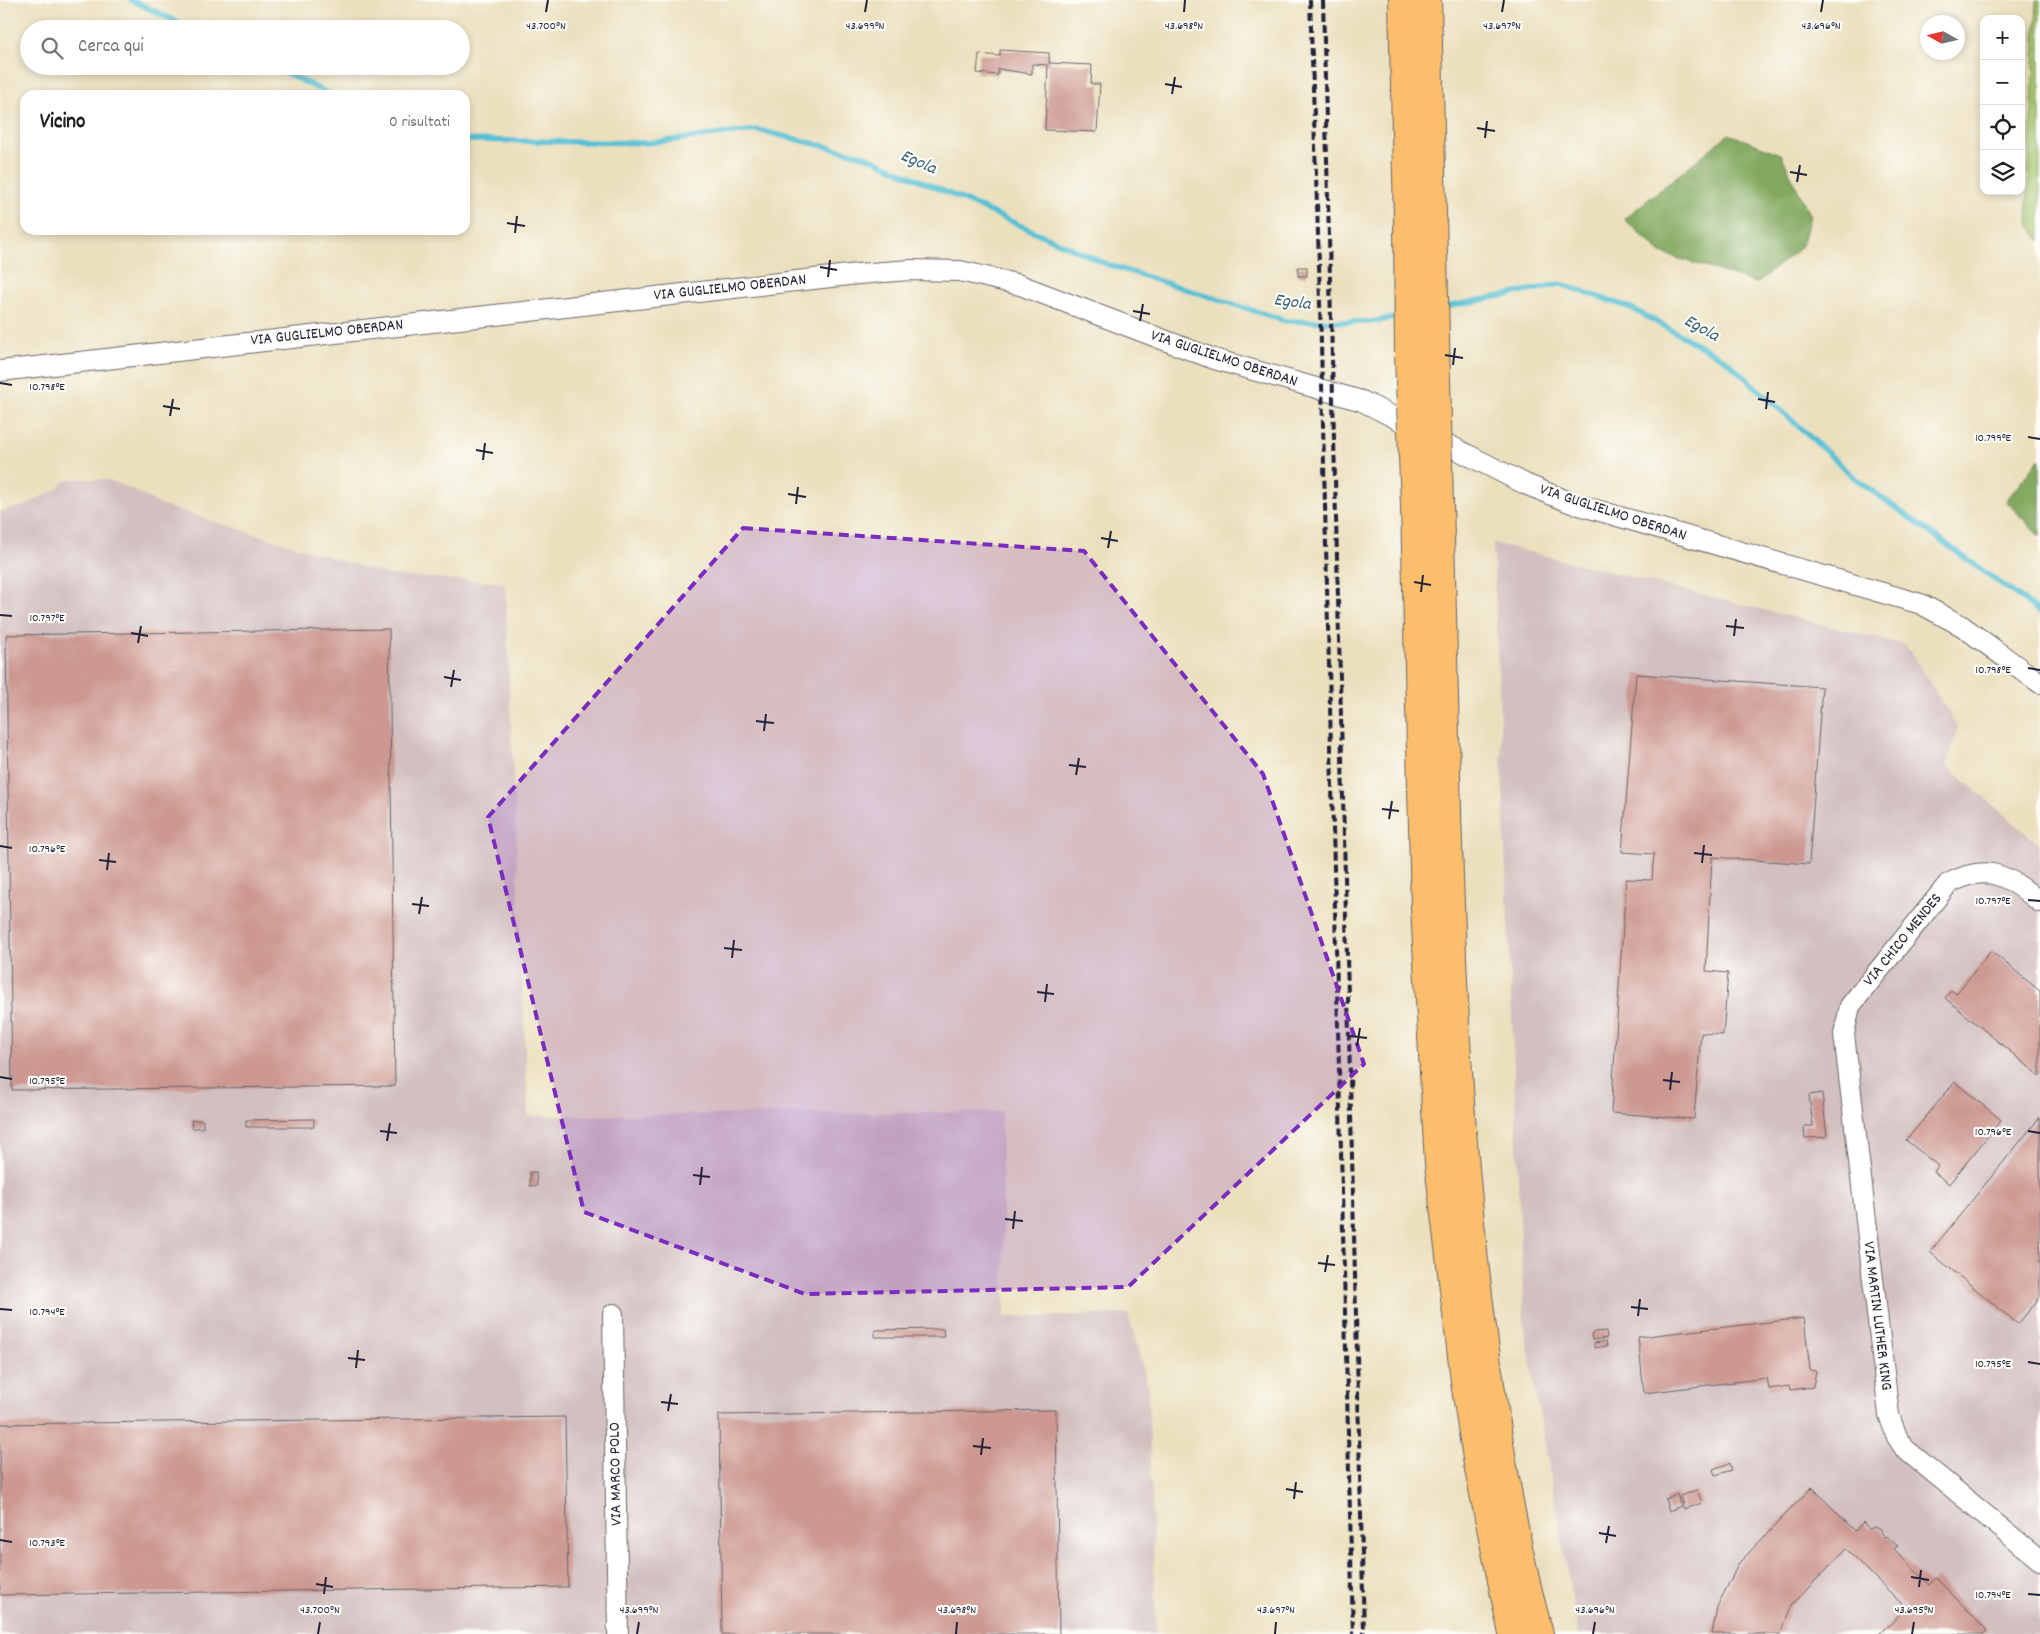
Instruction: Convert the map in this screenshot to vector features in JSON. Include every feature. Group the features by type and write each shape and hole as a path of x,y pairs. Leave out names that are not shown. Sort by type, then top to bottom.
{"highway":[{"path":"1403,0 1420,216 1427,505 1462,1150 1478,1301 1500,1453 1539,1634"},
{"path":"1420,216 1427,0"},
{"path":"1427,505 1425,907 1439,1164 1466,1389 1478,1464 1513,1634"}],"street":[{"name":"VIA GUGLIELMO OBERDAN","path":"0,371 858,274 910,270 960,270 1020,284 1214,359 1362,401 1525,484 1572,503 1921,604 1962,626 2040,683"},
{"name":"VIA CHICO MENDES","path":"1850,1006 1948,884 1962,877 1982,872 2000,874 2014,881 2040,902"},
{"name":"VIA MARTIN LUTHER KING","path":"1850,1006 1844,1034 1844,1047 1890,1415 1897,1437 1905,1449 2040,1560"},
{"name":"VIA MARCO POLO","path":"613,1314 618,1634"}],"highlighted area":[{"path":"743,528 1084,551 1263,774 1364,1064 1128,1287 805,1294 584,1212 488,817"}],"shaded area":[{"path":"76,478 108,480 129,488 161,505 388,575 505,583 528,1116 1001,1112 1005,1317 1128,1314 1148,1385 1156,1634 0,1634 0,511 22,507 55,490 65,481"},
{"path":"1493,543 1906,645 1958,727 1946,765 2040,845 2040,1634 1578,1634 1524,1324"}],"green space":[{"path":"2037,0 2040,0 2040,241 2029,224 2027,207"},
{"path":"1729,134 1781,154 1810,216 1802,246 1757,283 1661,253 1624,219"},
{"path":"2038,460 2040,460 2040,537 2006,501"}],"building":[{"path":"1000,50 1049,53 1049,63 1092,65 1091,84 1100,84 1097,132 1045,130 1048,65 1032,64 1032,74 998,69 998,75 977,73 979,54 1000,56"},
{"path":"1298,267 1307,267 1307,276 1298,276"},
{"path":"389,629 395,1086 12,1090 6,635"},
{"path":"1636,674 1822,687 1809,864 1712,857 1706,971 1728,973 1723,1035 1701,1033 1694,1119 1611,1113 1626,879 1652,880 1654,854 1622,852"},
{"path":"1991,951 2040,991 2040,1076 1945,998 1951,990 1956,994"},
{"path":"1955,1082 2001,1120 1949,1184 1934,1172 1938,1166 1906,1140"},
{"path":"1822,1093 1827,1137 1805,1138 1804,1126 1813,1126 1809,1095"},
{"path":"2040,1117 2040,1297 2018,1324 1930,1252"},
{"path":"314,1119 314,1127 246,1127 246,1120"},
{"path":"191,1120 203,1120 203,1128 192,1128"},
{"path":"530,1172 536,1172 537,1186 530,1186"},
{"path":"1804,1318 1810,1370 1816,1371 1813,1387 1790,1390 1789,1386 1769,1389 1767,1378 1644,1393 1638,1337"},
{"path":"943,1329 944,1337 875,1337 875,1330"},
{"path":"1606,1331 1607,1338 1592,1340 1591,1335 1594,1332"},
{"path":"1606,1341 1607,1346 1594,1348 1594,1343"},
{"path":"1056,1410 1059,1634 722,1634 719,1415"},
{"path":"565,1417 568,1587 0,1595 0,1424"},
{"path":"1730,1463 1732,1470 1715,1475 1713,1469"},
{"path":"1812,1487 1855,1531 1863,1522 1869,1529 1875,1527 1881,1530 1883,1536 1898,1546 1894,1549 1929,1585 1936,1578 1987,1630 1984,1634 1879,1634 1906,1608 1846,1549 1791,1606 1781,1634 1712,1634 1717,1607 1739,1563"},
{"path":"1697,1490 1702,1503 1684,1509 1680,1496"},
{"path":"1677,1494 1681,1506 1669,1511 1665,1499"}],"waterway":[{"name":"Egola","path":"131,0 173,20"},
{"name":"Egola","path":"290,75 321,90"},
{"name":"Egola","path":"470,140 647,143 758,130 865,156 1109,265 1286,321 1371,322 1402,316"},
{"name":"Egola","path":"1441,308 1561,284 1631,308 1726,360 1856,479 2040,612"}],"railway":[{"path":"1310,0 1319,263 1353,1634"},
{"path":"1323,0 1364,1634"}]}
